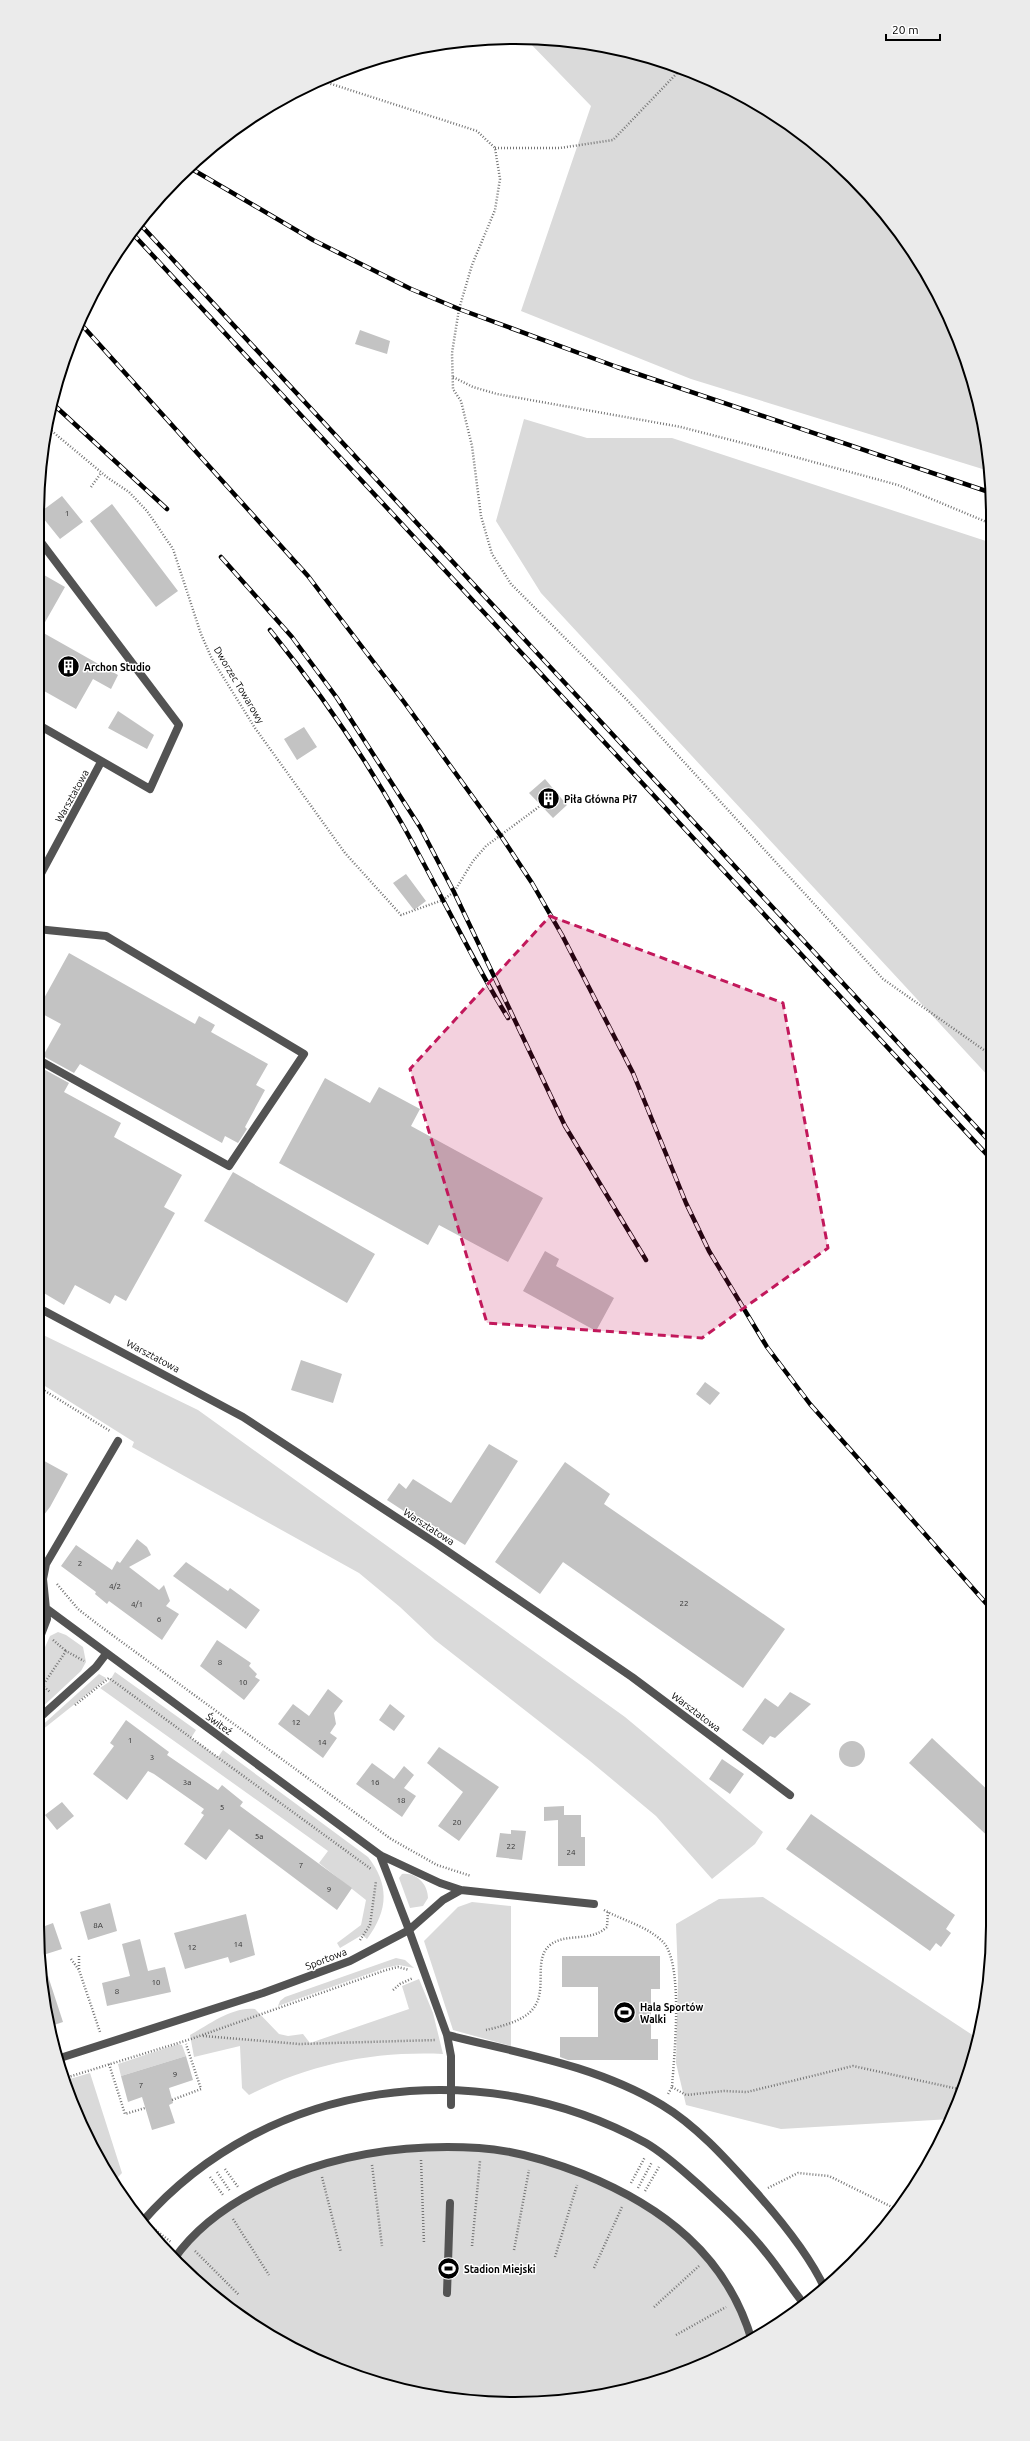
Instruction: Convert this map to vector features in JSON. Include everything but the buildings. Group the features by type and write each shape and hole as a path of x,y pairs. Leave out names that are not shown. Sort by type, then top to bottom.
{"street":[{"path":"44,546 179,725 150,789 44,728"},
{"name":"Warsztatowa","path":"44,868 102,762"},
{"path":"44,930 106,936 304,1054 230,1166 44,1063"},
{"name":"Warsztatowa","path":"44,1311 243,1417 434,1542 632,1677 790,1795"},
{"path":"44,1574 46,1564 118,1441"},
{"path":"44,1586 47,1609 47,1619 44,1629"},
{"name":"Świteź","path":"47,1609 380,1855 440,1883 461,1890"},
{"path":"44,1714 96,1667 106,1654"},
{"path":"380,1855 426,1973 447,2034 451,2056 451,2105"},
{"path":"461,1890 594,1904"},
{"name":"Sportowa","path":"63,2057 263,1993 350,1960 409,1930 443,1900 461,1890"},
{"path":"447,2034 549,2060 622,2084 662,2105 715,2149 757,2194 799,2248 822,2284"},
{"path":"145,2218 179,2186 210,2162 247,2137 290,2117 327,2104 404,2092 451,2091 526,2098 583,2114 654,2149 665,2157 732,2215 766,2253 801,2300"},
{"path":"178,2254 188,2243 235,2203 265,2185 319,2165 370,2152 421,2148 481,2148 532,2158 580,2173 631,2196 676,2226 696,2244 736,2301 749,2334"},
{"path":"447,2293 450,2203"}],"path":[{"path":"494,148 560,148 613,140 678,74"},
{"path":"328,83 477,131 494,148 500,179 495,210 472,265 459,309 452,353 454,377 452,389 461,401 472,446 481,516 492,554 511,584 633,707 883,979 986,1051"},
{"path":"454,377 473,387 497,394 681,427 898,485 986,522"},
{"name":"Dworzec Towarowy","path":"52,431 101,473 129,492 147,511 169,543 186,585 201,634 212,659 255,728 345,853 401,915 443,900 454,892 473,861 486,846 540,806"},
{"path":"91,487 101,473"},
{"path":"44,1390 120,1437 118,1441"},
{"path":"54,1580 78,1609 94,1622 391,1839 437,1865 473,1877"},
{"path":"44,1633 66,1651 96,1667"},
{"path":"44,1684 66,1651"},
{"path":"73,1707 109,1678 376,1873 370,1925 365,1934 357,1942"},
{"path":"594,1904 640,1926 664,1943 673,1962 676,2020 672,2087 662,2105"},
{"path":"482,2031 529,2013 538,2000 542,1982 541,1962 545,1951 550,1945 562,1939 580,1939 602,1932 607,1927 608,1912"},
{"path":"79,1956 79,1970 100,2035"},
{"path":"70,1959 79,1970"},
{"path":"69,2077 200,2036 386,1970 398,1967 426,1973"},
{"path":"393,1990 400,1984 426,1973"},
{"path":"94,2037 107,2032"},
{"path":"200,2036 298,2044 436,2040 447,2034"},
{"path":"172,2100 201,2089 186,2044"},
{"path":"109,2064 125,2114 145,2108"},
{"path":"672,2087 686,2095 724,2091 747,2092 853,2066 957,2089"},
{"path":"421,2148 424,2244"},
{"path":"472,2246 481,2148"},
{"path":"594,2268 654,2149"},
{"path":"631,2196 654,2149"},
{"path":"370,2152 382,2246"},
{"path":"631,2196 665,2157"},
{"path":"514,2250 532,2158"},
{"path":"210,2162 235,2203 269,2275"},
{"path":"210,2162 235,2203"},
{"path":"210,2162 235,2203"},
{"path":"319,2165 341,2252"},
{"path":"555,2258 580,2173"},
{"path":"757,2194 798,2173 815,2174 829,2176 893,2207"},
{"path":"157,2232 181,2250"},
{"path":"188,2243 239,2295"},
{"path":"654,2307 707,2259"},
{"path":"676,2335 736,2301"}],"highlighted area":[{"path":"550,916 783,1003 828,1248 702,1338 487,1323 410,1069"}],"shaded area":[{"path":"531,45 576,48 607,53 637,60 695,80 750,107 777,123 826,161 869,204 889,228 907,253 937,307 950,335 970,393 977,423 984,469 691,379 521,311 591,106"},
{"path":"524,419 587,438 672,438 986,541 986,1074 541,593 496,521"},
{"path":"44,1335 198,1410 625,1717 763,1832 755,1844 712,1879 656,1816 590,1761 435,1640 400,1607 359,1573 132,1447 134,1442 44,1385"},
{"path":"58,1632 66,1635 83,1647 86,1662 81,1671 44,1705 44,1649 50,1636"},
{"path":"115,1672 196,1730 191,1738 218,1757 223,1750 368,1857 380,1878 384,1898 379,1918 367,1939 362,1935 340,1948 337,1943 361,1925 366,1900 319,1863 328,1851 100,1688 109,1682"},
{"path":"99,1674 106,1678 44,1728 44,1724"},
{"path":"402,1874 416,1877 426,1888 428,1898 423,1906 410,1908 399,1878"},
{"path":"763,1897 973,2035 961,2077 944,2119 781,2129 686,2105 676,2063 678,1978 676,1924 719,1899"},
{"path":"472,1902 511,1906 511,2046 453,2030 424,1941 458,1907"},
{"path":"396,1958 405,1960 414,1968 399,1965 385,1968 278,2006 280,2001 285,1997"},
{"path":"419,1979 433,2013 443,2054 367,2057 343,2062 295,2075 249,2095 242,2088 240,2046 194,2057 190,2035 221,2017 238,2010 255,2009 279,2034 288,2036 303,2034 310,2043 409,2009 402,1986"},
{"path":"178,2044 182,2045 186,2056 121,2076 118,2064"},
{"path":"90,2073 122,2173 117,2178 93,2134 70,2079"},
{"name":"Stadion Miejski","path":"480,2148 566,2167 658,2211 723,2279 749,2335 695,2361 666,2372 607,2388 546,2396 484,2396 454,2393 393,2381 364,2372 335,2361 279,2334 228,2300 204,2280 178,2255 198,2233 265,2185 370,2153"}],"railway":[{"path":"194,170 313,240 411,289 459,309 617,367 985,491"},
{"path":"142,227 986,1138"},
{"path":"135,236 986,1154"},
{"path":"84,327 308,576 404,702 501,836 532,883 562,935 633,1073 686,1203 709,1251 767,1347 810,1404 986,1603"},
{"path":"57,407 167,509"},
{"path":"221,557 292,637 337,698 420,827 454,892 565,1126 646,1260"},
{"path":"270,630 306,676 356,747 415,846 480,970 508,1018"}],"place":[{"name":"Archon Studio","path":"68,667"},
{"name":"Piła Główna Pł7","path":"548,799"},
{"name":"Hala Sportów Walki","path":"625,2013"},
{"name":"Stadion Miejski","path":"449,2269"}]}
